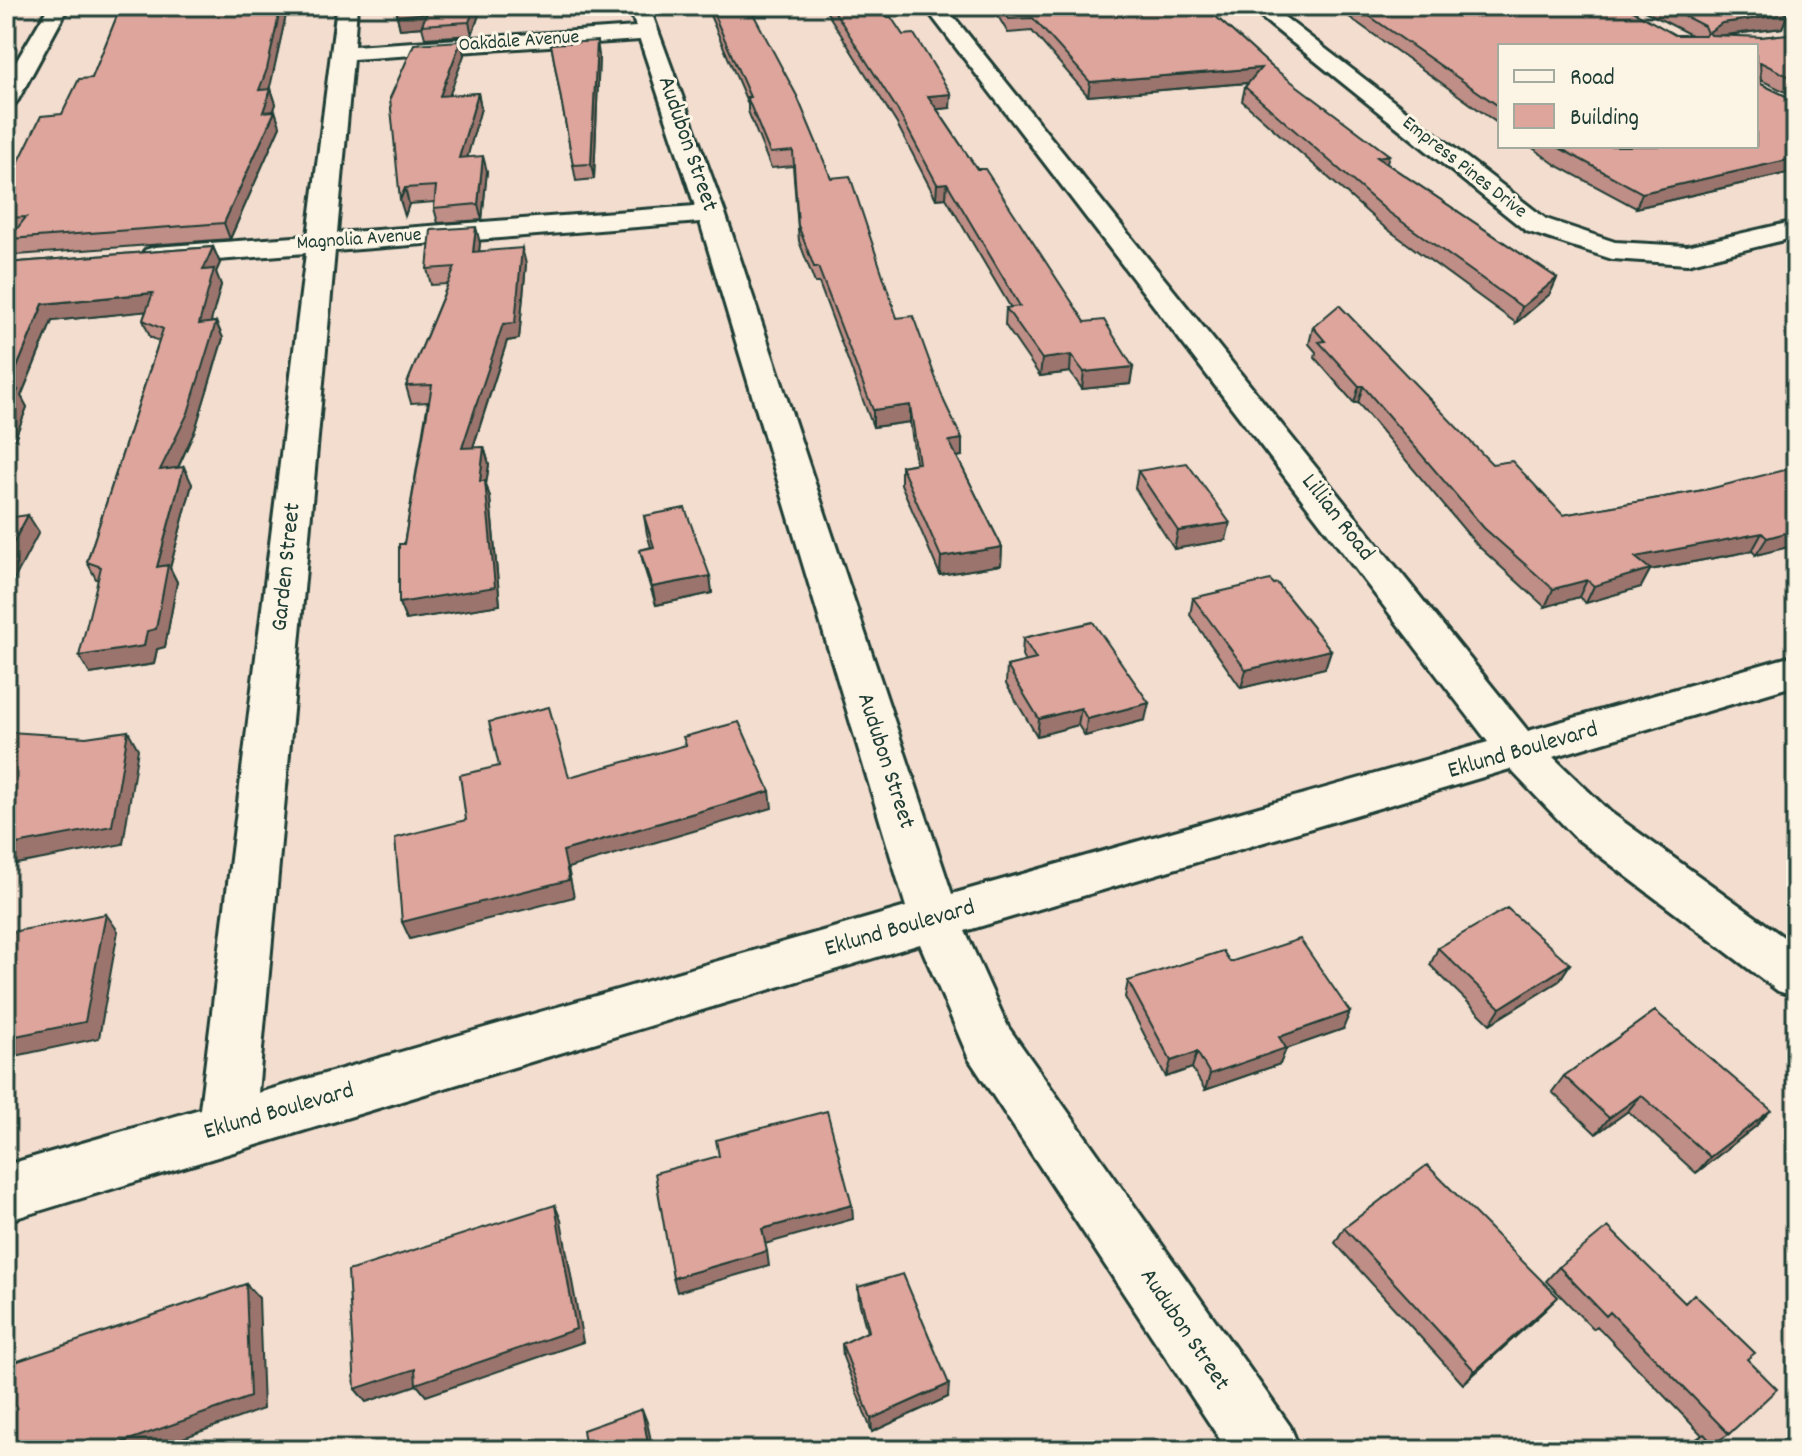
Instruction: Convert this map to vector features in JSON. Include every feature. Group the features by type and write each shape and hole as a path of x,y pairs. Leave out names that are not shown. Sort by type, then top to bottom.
{"street":[{"path":"6,100 14,73 59,6"},
{"name":"Garden Street","path":"226,1127 347,6"},
{"name":"Lillian Road","path":"934,6 1520,752 1593,825 1796,975"},
{"name":"Empress Pines Drive","path":"1257,6 1536,225 1612,250 1687,255 1796,229"},
{"name":"Oakdale Avenue","path":"342,53 644,20"},
{"name":"Audubon Street","path":"644,20 711,213 935,919 988,1042 1266,1450"},
{"name":"Magnolia Avenue","path":"132,258 711,213"},
{"name":"Eklund Boulevard","path":"6,1193 935,919 1796,670"}],"building":[{"path":"121,6 281,6 267,69 259,90 271,89 263,112 275,111 224,223 9,239 26,217 6,218 6,188 41,116 62,114 79,79 92,78"},
{"path":"398,6 475,6 469,22 422,25 427,13 397,16"},
{"path":"710,6 749,6 797,96 831,178 850,176 897,318 913,316 944,401 962,439 949,441 1002,547 941,557 901,466 919,463 910,405 873,410 818,267 814,267 798,225 793,151 770,153 747,97 750,97"},
{"path":"831,6 880,6 885,17 891,17 903,35 914,34 951,94 928,96 977,169 985,169 1085,322 1104,320 1133,367 1084,372 1071,355 1042,359 1006,308 1020,306 947,183 937,184 897,109"},
{"path":"1001,6 1204,6 1272,67 1389,155 1377,157 1557,278 1522,307 1387,211 1245,87 1261,68 1090,82 1033,18 1009,19"},
{"path":"1355,6 1624,6 1675,35 1705,35 1704,26 1665,6 1768,6 1788,14 1722,23 1709,32 1711,35 1762,37 1796,33 1796,80 1760,62 1761,84 1796,101 1796,158 1642,193 1560,148 1758,148 1758,44 1498,44 1498,106"},
{"path":"461,41 440,96 478,93 459,158 483,156 478,204 434,208 436,186 405,188 400,200 390,98 414,44"},
{"path":"597,41 591,164 573,165 551,44"},
{"path":"476,227 473,252 522,248 515,323 503,324 462,448 484,447 480,481 485,481 495,587 399,603 399,544 404,544 432,385 406,386 455,267 427,269 431,230"},
{"path":"213,247 203,270 214,269 199,324 216,322 188,413 160,470 184,467 157,567 168,565 156,629 147,631 144,646 79,656 101,567 87,562 163,329 143,320 153,293 43,304 7,392 18,390 6,419 6,263"},
{"path":"1339,305 1492,464 1512,461 1563,515 1709,489 1796,467 1796,530 1767,538 1762,533 1635,557 1650,569 1594,586 1587,580 1553,589 1484,528 1363,386 1359,386 1319,342 1325,341 1313,327"},
{"path":"1187,463 1230,523 1178,531 1138,471"},
{"path":"685,508 710,576 652,587 640,550 654,547 644,516"},
{"path":"28,515 6,556 6,518"},
{"path":"1270,580 1277,583 1331,650 1246,670 1193,598"},
{"path":"1093,622 1149,703 1087,719 1081,708 1039,719 1007,666 1036,659 1023,638"},
{"path":"549,707 569,777 686,745 683,737 739,722 770,791 563,851 569,880 402,922 395,838 466,820 460,775 499,766 489,722"},
{"path":"128,731 112,826 6,846 6,746 10,732 86,737"},
{"path":"1507,908 1570,964 1500,1008 1438,948"},
{"path":"106,914 85,1022 6,1038 6,951 11,932"},
{"path":"1300,939 1350,1012 1279,1037 1286,1048 1210,1074 1197,1052 1171,1061 1128,981 1223,951 1230,962"},
{"path":"1655,1011 1771,1110 1710,1157 1641,1095 1609,1118 1564,1076"},
{"path":"827,1111 852,1205 762,1229 767,1251 673,1278 655,1173 719,1156 716,1140"},
{"path":"1427,1165 1558,1297 1475,1371 1344,1228"},
{"path":"555,1205 576,1329 416,1384 415,1369 355,1389 348,1271"},
{"path":"1608,1227 1685,1303 1694,1294 1755,1353 1747,1359 1777,1389 1729,1434 1610,1312 1606,1316 1559,1267"},
{"path":"903,1274 949,1384 871,1419 842,1344 869,1331 858,1287"},
{"path":"246,1284 250,1397 101,1450 6,1450 6,1365"},
{"path":"642,1409 649,1450 586,1450 583,1430"},
{"path":"1704,1434 1718,1450 1683,1450"},
{"path":"917,1445 918,1450 901,1450"}]}
